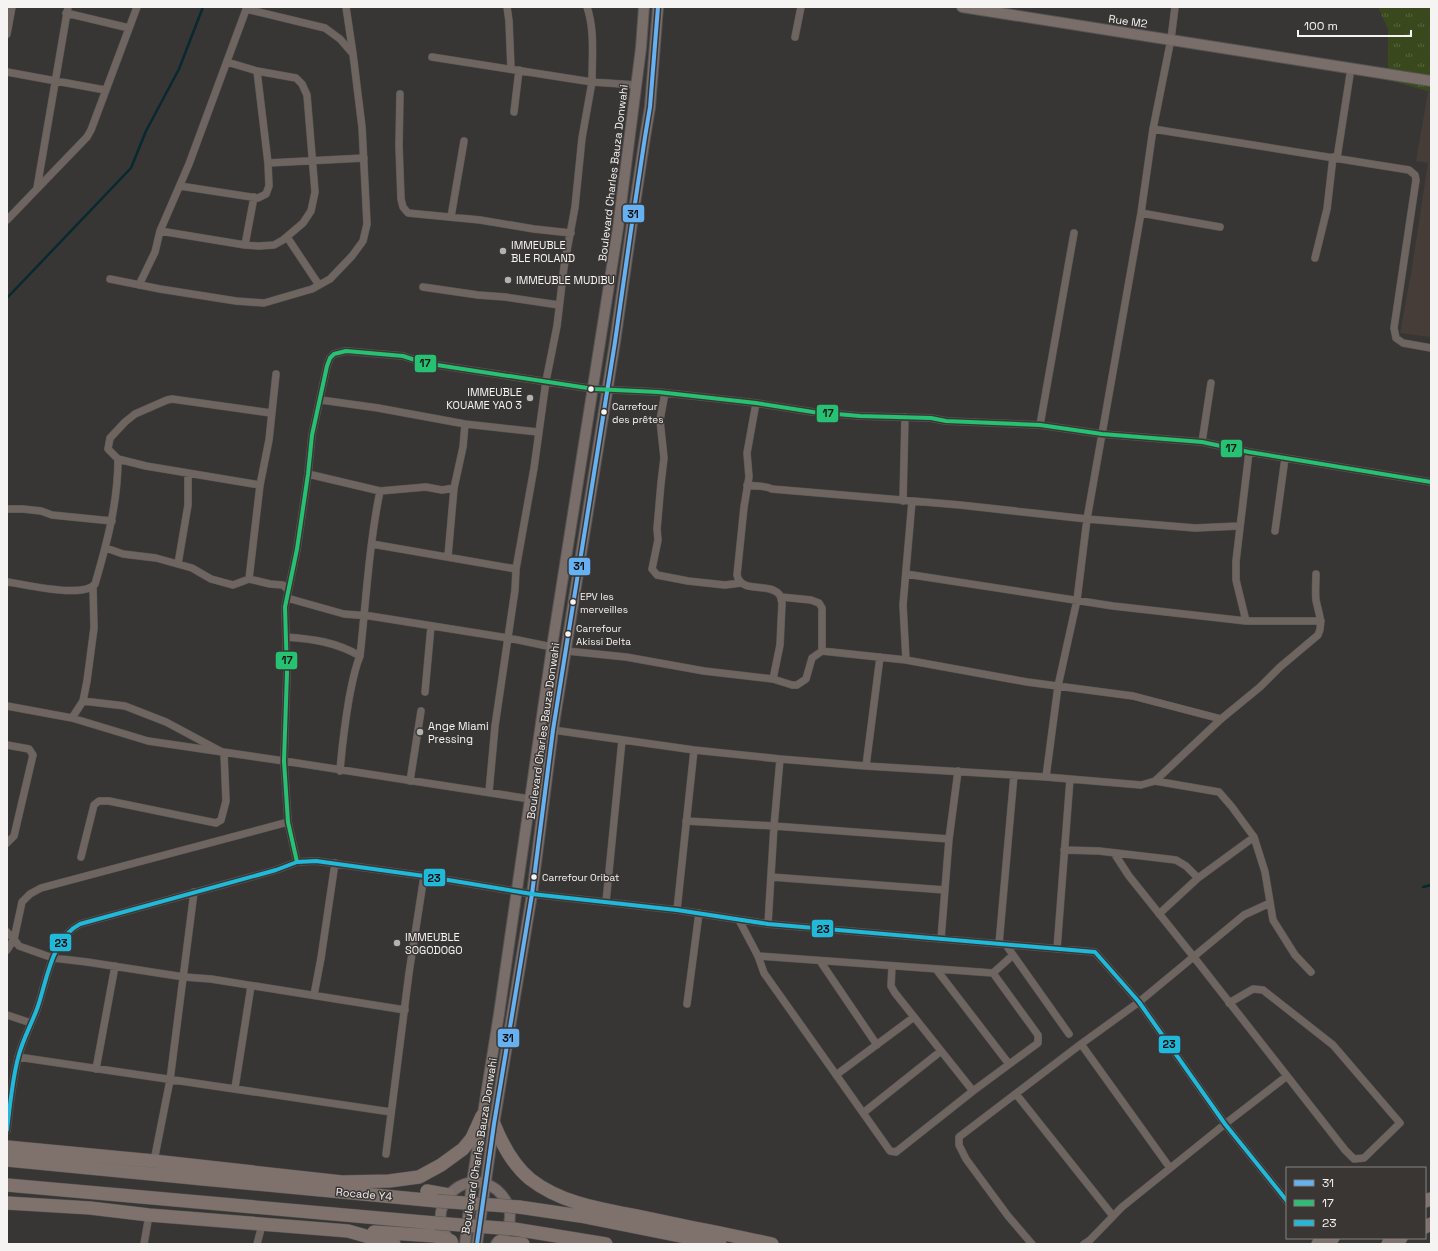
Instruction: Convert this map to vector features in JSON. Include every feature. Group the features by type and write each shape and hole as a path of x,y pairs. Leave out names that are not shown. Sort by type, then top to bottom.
{"highway":[{"path":"342,1182 389,1181 419,1177 441,1165 462,1149 472,1138 482,1116"},
{"path":"494,1124 510,1157 529,1178 546,1190 596,1208"},
{"path":"7,1147 154,1161 342,1182 443,1198"},
{"name":"Rocade Y4","path":"7,1160 203,1179 443,1198 580,1216 720,1244"},
{"name":"Rocade Y4","path":"7,1185 514,1229 606,1244"},
{"path":"506,1200 541,1201 596,1208 772,1244"},
{"path":"7,1203 90,1208 262,1225 435,1236 453,1242"},
{"path":"348,1231 394,1244"},
{"path":"1318,1244 1330,1239"},
{"path":"1388,1244 1399,1239"},
{"path":"498,1243 523,1244"}],"main road":[{"name":"Boulevard Charles Bauza Donwahi","path":"465,1244 472,1182 517,891 552,647 594,389 618,228 641,48 644,7"},
{"name":"Boulevard Charles Bauza Donwahi","path":"477,1244 484,1183 532,894 553,730 567,651 650,107 658,7"},
{"name":"Rue M2","path":"962,7 1431,81"},
{"path":"453,1242 445,1233 442,1223 441,1213 444,1203 443,1198 455,1188 472,1182 484,1183 493,1187 500,1192 506,1200 510,1211 510,1222 506,1233 498,1243"}],"street":[{"path":"7,34 12,7"},
{"path":"7,220 87,137 91,130 137,7"},
{"path":"110,279 236,301 264,304 312,290 330,278 352,256 363,241 367,224 364,158 353,54 346,7"},
{"path":"506,7 515,70 514,112"},
{"path":"489,792 495,726 515,590 516,569 534,468 546,382 558,326 564,267 575,207 582,138 592,82 592,38 587,7"},
{"path":"795,37 801,7"},
{"path":"1046,776 1058,686 1077,600 1087,519 1141,213 1153,129 1172,39 1175,7"},
{"path":"139,285 155,252 160,231 189,164 247,8 324,28 340,39 353,54"},
{"path":"37,189 67,10 129,28"},
{"path":"432,57 592,82 636,85"},
{"path":"160,231 245,246 274,245 287,237 303,222 311,211 315,192 307,95 302,84 296,78 257,71 227,62"},
{"path":"1315,258 1327,209 1351,68"},
{"path":"180,186 258,198 266,194 269,186 268,163 257,71"},
{"path":"7,72 105,90"},
{"path":"400,94 399,146 403,207 408,213 480,220 534,229 571,233"},
{"path":"1153,129 1335,157 1409,170 1415,174 1416,180 1394,328 1396,338 1403,342 1431,348"},
{"path":"452,217 464,141"},
{"path":"268,163 364,158"},
{"path":"245,246 254,197"},
{"path":"1141,213 1220,227"},
{"path":"1040,426 1074,233"},
{"path":"287,237 319,285"},
{"path":"423,287 478,296 505,296 559,305"},
{"path":"297,862 288,822 284,761 287,673 285,606 297,549 312,435 321,400 327,366 330,358 334,354 346,351 403,356 424,363 594,389 666,393 756,402 821,412 860,416 931,418 946,421 1040,426 1102,434 1202,442 1249,452 1431,482"},
{"path":"249,579 260,485 269,440 276,374"},
{"path":"1202,442 1211,383"},
{"path":"666,393 660,420 664,458 657,529 658,540 652,569 657,575 688,582 725,585 740,583 746,586 772,590 778,593 781,597 782,603 780,645 773,679"},
{"path":"260,485 146,466 118,459 108,449 110,438 125,422 136,414 167,400 172,399 271,414"},
{"path":"321,400 378,408 465,424 538,432"},
{"path":"740,583 737,575 749,477 746,453 756,402"},
{"path":"903,501 905,418"},
{"path":"448,556 454,488 463,447 465,424"},
{"path":"1246,621 1236,580 1236,561 1249,452"},
{"path":"1275,530 1285,458"},
{"path":"72,718 83,701 94,628 93,587 106,548 112,521 118,480 118,459"},
{"path":"178,564 188,506 188,474"},
{"path":"308,474 380,491 426,487 442,490 454,488"},
{"path":"747,485 757,487 765,486 772,489 960,505 1087,519 1195,528 1239,526"},
{"path":"340,771 355,666 360,656 365,615 365,595 374,521 380,491"},
{"path":"906,660 903,605 912,501"},
{"path":"7,508 41,511 52,515 112,521"},
{"path":"372,544 516,569"},
{"path":"106,548 123,554 156,558 178,564 200,572 211,579 233,585 249,579 270,584 283,585 288,590"},
{"path":"906,574 1112,606 1246,621 1321,621"},
{"path":"1155,781 1221,719 1260,688 1280,667 1318,635 1321,629 1321,621 1316,599 1316,574"},
{"path":"7,582 58,590 84,590 93,587"},
{"path":"781,597 811,600 819,603 822,608 822,651"},
{"path":"287,598 344,614 365,615 508,638 552,647"},
{"path":"425,692 431,626"},
{"path":"286,638 310,639 345,647 360,656"},
{"path":"567,651 626,657 691,669 773,679 792,685 800,683 806,679 812,658 822,651 880,657 906,660 1028,682 1133,696 1221,719"},
{"path":"866,766 880,657"},
{"path":"83,701 125,706 166,722 224,753"},
{"path":"7,706 72,718 148,741 530,799"},
{"path":"410,781 421,711"},
{"path":"553,730 694,750 780,759 866,766 1046,776 1141,785 1155,781 1219,792 1254,837 1265,872 1273,920 1295,955 1310,972"},
{"path":"606,902 622,740"},
{"path":"7,744 29,749 33,756 14,836 7,843"},
{"path":"677,910 694,750"},
{"path":"81,857 94,805 99,800 216,824 221,820 226,802 224,753"},
{"path":"768,924 780,759"},
{"path":"941,939 949,839 958,771"},
{"path":"1014,775 1002,944 1013,955 1070,1034"},
{"path":"1057,949 1070,779"},
{"path":"686,821 949,839"},
{"path":"7,950 14,939 22,902 30,894 41,888 288,822"},
{"path":"1159,914 1198,878 1254,837"},
{"path":"1064,850 1114,853 1176,860 1186,866 1198,878"},
{"path":"1114,853 1129,876 1345,1150 1354,1159 1364,1158 1400,1123 1333,1045 1263,990 1253,989 1230,1003"},
{"path":"7,1130 11,1078 53,958 63,938 73,927 276,870 297,862 316,861 424,876 532,894 677,910 768,924 1095,952 1139,1002 1225,1124 1286,1200"},
{"path":"314,995 335,864"},
{"path":"386,1154 409,973 424,876"},
{"path":"771,877 945,890"},
{"path":"154,1161 170,1080 194,892"},
{"path":"1032,1244 1008,1216 966,1159 959,1144 959,1138 1081,1044 1139,1002 1244,914 1270,903"},
{"path":"687,1004 699,913"},
{"path":"739,920 758,956 764,973 890,1151 896,1152 973,1091 1038,1043 1038,1034 993,973"},
{"path":"7,932 19,946 53,958 184,977 211,979 405,1010"},
{"path":"758,956 993,973 1013,955"},
{"path":"820,961 877,1045"},
{"path":"96,1069 115,966"},
{"path":"892,966 891,986 973,1091"},
{"path":"936,969 1009,1064"},
{"path":"235,1088 251,986"},
{"path":"7,1015 31,1023"},
{"path":"836,1075 914,1017"},
{"path":"1081,1044 1170,1168"},
{"path":"863,1113 941,1051"},
{"path":"18,1057 391,1112"},
{"path":"1084,1244 1090,1240 1122,1206 1287,1076"},
{"path":"1016,1094 1113,1216"},
{"path":"144,1244 149,1215"},
{"path":"257,1244 262,1225"}],"shaded area":[{"path":"1428,92 1431,92 1431,337 1400,333 1412,268 1428,163 1416,161"}],"green space":[{"path":"1378,7 1431,7 1431,92 1388,80 1388,29"}],"waterway":[{"path":"7,298 131,168 146,131 179,69 203,7"},
{"path":"1423,887 1431,885"}],"transit line":[{"name":"31","path":"477,1244 494,1124 532,894 553,730 615,342 650,107 658,7"},
{"name":"17","path":"297,862 288,822 284,761 287,673 285,607 297,549 312,435 327,366 330,358 334,354 346,351 403,356 424,363 594,389 658,392 756,403 813,412 860,416 931,418 946,421 1040,425 1102,434 1202,442 1249,452 1431,482"},
{"name":"23","path":"7,1130 16,1067 24,1039 37,1009 47,974 56,950 70,931 80,924 276,870 297,862 316,861 424,876 532,894 677,910 768,924 1095,952 1139,1002 1225,1124 1286,1200"}],"place":[{"name":"IMMEUBLE BLE ROLAND","path":"503,251"},
{"name":"IMMEUBLE MUDIBU","path":"508,280"},
{"name":"IMMEUBLE KOUAME YAO 3","path":"530,398"},
{"name":"Carrefour des prêtes","path":"604,412"},
{"name":"EPV les merveilles","path":"573,602"},
{"name":"Carrefour Akissi Delta","path":"568,634"},
{"name":"Ange Miami Pressing","path":"420,732"},
{"name":"Carrefour Oribat","path":"534,877"},
{"name":"IMMEUBLE SOGODOGO","path":"397,943"}]}
